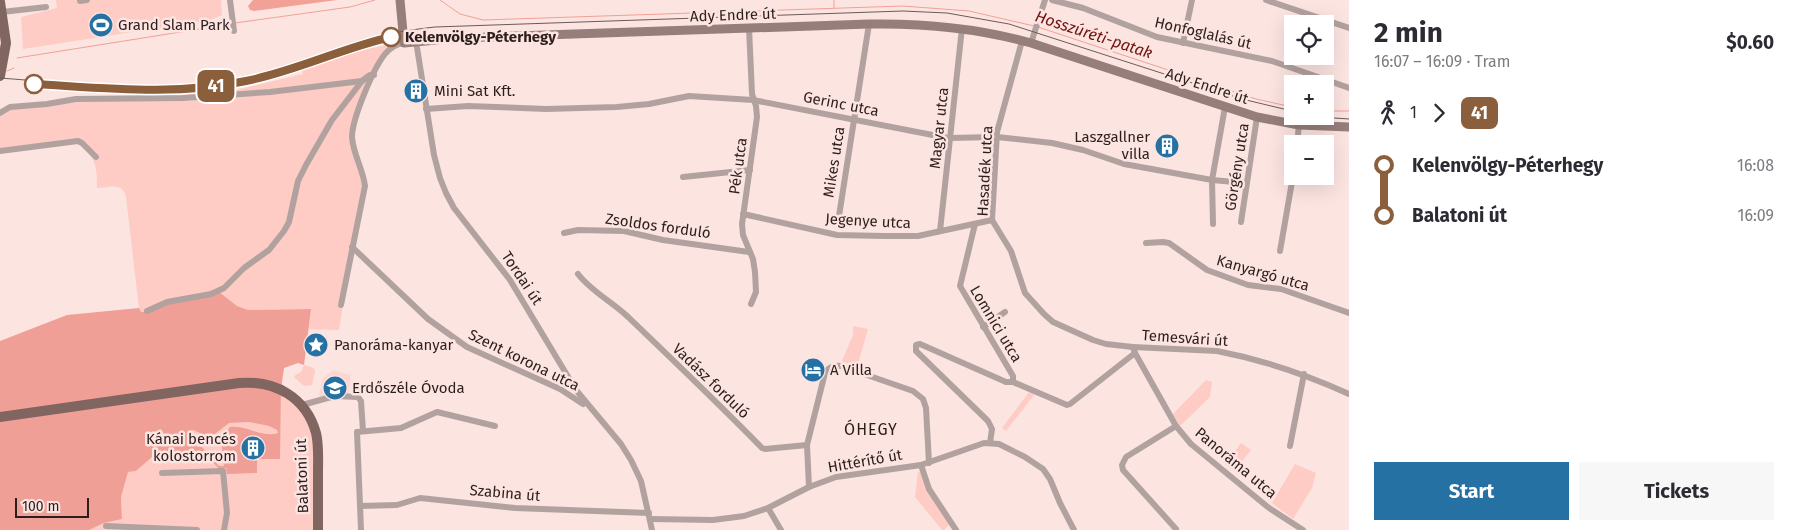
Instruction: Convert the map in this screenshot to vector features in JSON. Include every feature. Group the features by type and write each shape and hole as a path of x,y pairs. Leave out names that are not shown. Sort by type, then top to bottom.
{"main road":[{"path":"1,7 6,43 1,74"},
{"name":"Balatoni út","path":"0,417 248,382 261,383 281,389 298,400 308,414 317,434 318,530"}],"street":[{"path":"80,1 87,0"},
{"path":"230,0 234,29"},
{"path":"341,306 365,186 354,147 352,130 360,102 385,54 396,45 404,43 400,0"},
{"name":"Hasadék utca","path":"1045,0 1036,27 1026,42 997,137 992,220 1011,250 1025,293 1044,314 1053,322 1093,340 1134,350"},
{"name":"Honfoglalás út","path":"1052,0 1084,8 1136,29 1183,43 1272,61 1349,88"},
{"path":"1183,43 1192,0"},
{"path":"1266,0 1349,28"},
{"path":"1,7 46,7"},
{"name":"Ady Endre út","path":"404,43 458,38 869,24 962,28 997,34 1026,42 1257,117 1284,122"},
{"name":"Mikes utca","path":"839,216 869,24"},
{"name":"Pék utca","path":"750,28 752,94 757,118 742,232 753,260 756,292 752,304"},
{"name":"Magyar utca","path":"940,231 962,28"},
{"name":"Tordai út","path":"416,42 437,169 451,202 510,280 576,390 631,460 641,481 652,530"},
{"path":"146,311 167,302 211,294 224,288 244,268 269,250 289,222 298,181 332,120 362,81 370,75 374,75"},
{"path":"0,113 10,107 76,99 159,100 270,92 362,81"},
{"name":"Gerinc utca","path":"426,109 468,106 546,109 617,107 649,104 689,96 753,100 950,138 997,137 1063,145 1124,164 1212,180 1246,183"},
{"path":"1212,224 1212,180 1225,107"},
{"name":"Görgény utca","path":"1241,222 1257,117"},
{"path":"1298,135 1299,125"},
{"name":"Ady Endre út","path":"1299,125 1349,127"},
{"path":"0,151 78,141 96,157"},
{"path":"683,177 750,170"},
{"path":"1280,251 1291,185"},
{"name":"Jegenye utca","path":"743,214 796,225 819,232 843,235 918,236 992,220"},
{"name":"Lomnici utca","path":"975,224 960,286 1014,376 1013,382 1006,382 920,344 916,345 916,351 988,421 992,429 990,443"},
{"name":"Zsoldos forduló","path":"564,232 578,230 624,231 663,240 749,252"},
{"name":"Kanyargó utca","path":"1146,244 1163,242 1169,244 1207,270 1248,284 1281,289 1349,312"},
{"name":"Szent korona utca","path":"352,247 428,319 467,347 560,389 596,414"},
{"name":"Vadász forduló","path":"578,274 616,306 687,373 762,448 807,445"},
{"path":"983,327 1005,312"},
{"name":"Temesvári út","path":"1013,382 1067,405 1134,350 1217,351 1281,366 1349,394"},
{"name":"Panoráma utca","path":"1134,350 1176,426 1191,444 1269,508 1303,530"},
{"path":"809,487 807,445 826,372 831,366 841,366 914,391 924,399 926,408 925,464 929,489 956,530"},
{"path":"1290,446 1304,374"},
{"path":"302,405 334,396 358,397 361,401 363,431"},
{"path":"360,530 356,434 358,432 401,428 437,412 495,426"},
{"path":"1176,426 1126,457 1122,461 1122,465 1123,470 1176,530"},
{"name":"Hittérítő út","path":"649,516 731,518 768,508 809,487 836,477 925,464 984,443 990,443"},
{"path":"990,443 999,444 1025,457 1043,469 1074,530"},
{"path":"162,474 223,471 226,513 224,530"},
{"name":"Szabina út","path":"360,506 397,506 420,498 515,508 649,516"},
{"path":"768,508 781,530"},
{"path":"106,526 197,530"}],"shaded area":[{"name":"Grand Slam Park","path":"56,0 221,0 222,15 210,20 23,49 21,17 57,8"},
{"path":"253,0 337,0 254,11 250,10 248,6"},
{"path":"392,44 382,59 352,130 364,178 339,330 309,329 311,309 248,310 237,306 219,293 141,312 126,197 122,189 115,186 97,188 97,174 94,163 80,143 0,153 0,113 10,107 232,91 303,74 302,70 310,67 310,65 340,54 340,57 352,52"},
{"path":"219,292 237,306 248,310 311,309 304,365 298,363 284,368 281,389 280,459 257,459 257,473 227,474 226,468 219,469 203,452 152,457 136,471 128,472 121,497 122,519 104,523 89,530 0,530 0,341 67,315 139,308 141,312 145,312 160,306","holes":["249,422 269,426 277,430 278,433 266,434 230,427 221,440 224,466 219,466 202,447 194,446 188,435 193,430 204,435 215,434 229,423"]},
{"path":"853,326 868,329 857,367 842,361 853,335"},
{"path":"304,365 314,368 312,385 304,386 294,377 301,372"},
{"name":"Erdőszéle Óvoda","path":"333,370 351,375 348,394 334,393 320,397 323,378"},
{"path":"1206,380 1212,382 1210,397 1180,426 1173,414"},
{"path":"281,389 313,423 318,530 89,530 104,523 122,519 121,497 128,472 136,471 152,457 203,452 219,469 226,468 257,472 257,459 279,459"},
{"path":"1029,392 1034,395 1006,431 1002,428"},
{"path":"249,422 269,426 277,430 278,433 269,436 253,430 221,440 225,466 219,466 202,447 194,446 188,435 193,430 204,435 214,434 229,423"},
{"path":"1241,443 1251,450 1234,471 1225,464"},
{"path":"1295,464 1316,473 1312,488 1293,519 1272,503"},
{"path":"921,471 950,524 944,530 942,530 915,497 918,472"}],"waterway":[{"name":"Hosszúréti-patak","path":"235,23 350,7 375,0"},
{"name":"Hosszúréti-patak","path":"440,0 460,14 483,20 903,6 969,11 1034,26"},
{"path":"834,0 834,8"},
{"name":"Hosszúréti-patak","path":"17,58 231,24"},
{"name":"Hosszúréti-patak","path":"1038,27 1256,99 1284,105"},
{"path":"7,71 14,68"},
{"name":"Hosszúréti-patak","path":"1334,111 1349,111"}],"tram line":[{"path":"0,78 123,87 185,86 259,75 367,39 435,27 903,11 947,13 1009,24 1242,99 1284,109"},
{"name":"41","path":"34,84 130,90 189,89 226,85 245,82 297,68 357,46 391,37"},
{"path":"1334,118 1349,119"}],"place":[{"name":"Grand Slam Park","path":"101,25"},
{"name":"Kelenvölgy-Péterhegy","path":"391,37"},
{"name":"Mini Sat Kft.","path":"416,91"},
{"name":"Laszgallner villa","path":"1167,146"},
{"name":"Panoráma-kanyar","path":"316,345"},
{"name":"A Villa","path":"813,370"},
{"name":"Erdőszéle Óvoda","path":"335,388"},
{"name":"Kánai bencés kolostorrom","path":"253,448"}],"district":[{"name":"ÓHEGY","path":"871,429"}]}
